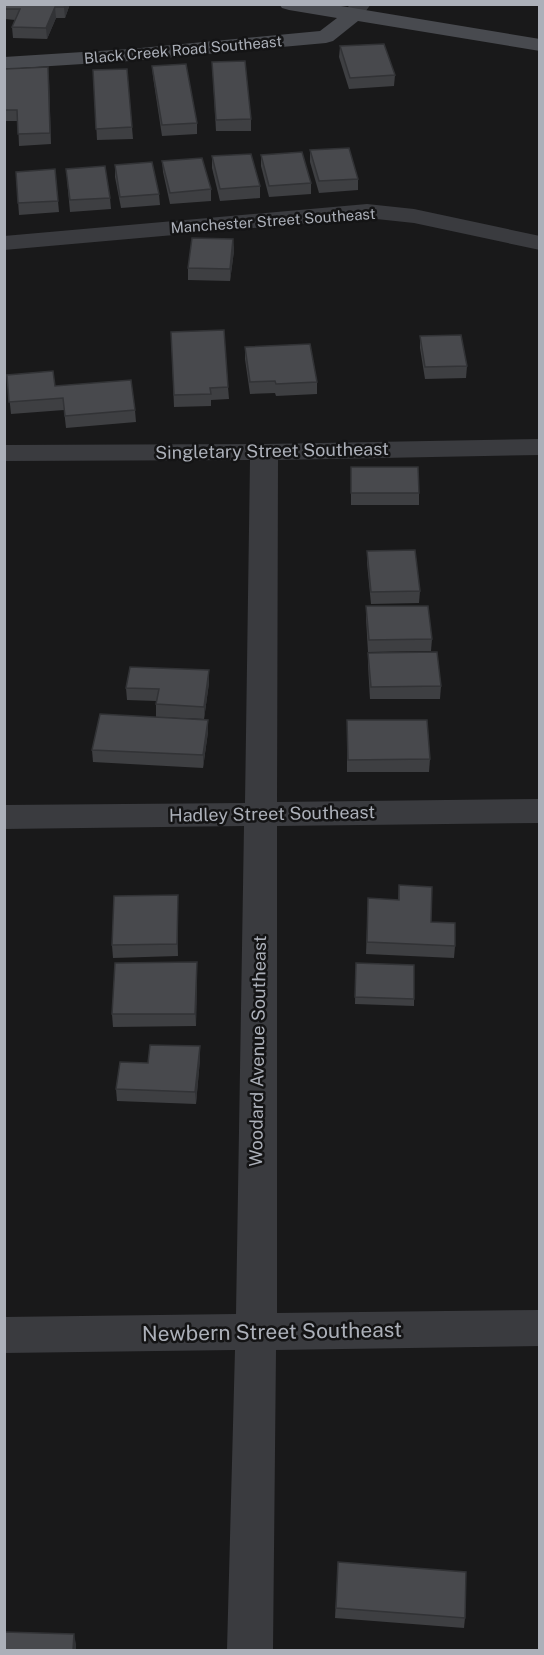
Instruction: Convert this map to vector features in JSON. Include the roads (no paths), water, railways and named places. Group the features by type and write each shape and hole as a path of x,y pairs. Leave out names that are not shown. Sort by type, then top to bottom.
{"street":[{"path":"289,4 357,10 540,45"},
{"name":"Black Creek Road Southeast","path":"4,63 141,54 326,37 357,10"},
{"name":"Manchester Street Southeast","path":"4,243 367,211 414,216 540,243"},
{"name":"Singletary Street Southeast","path":"4,453 264,452 540,447"},
{"name":"Woodard Avenue Southeast","path":"250,1650 256,1333 264,452"},
{"name":"Hadley Street Southeast","path":"4,817 540,811"},
{"name":"Newbern Street Southeast","path":"4,1335 540,1328"}]}
